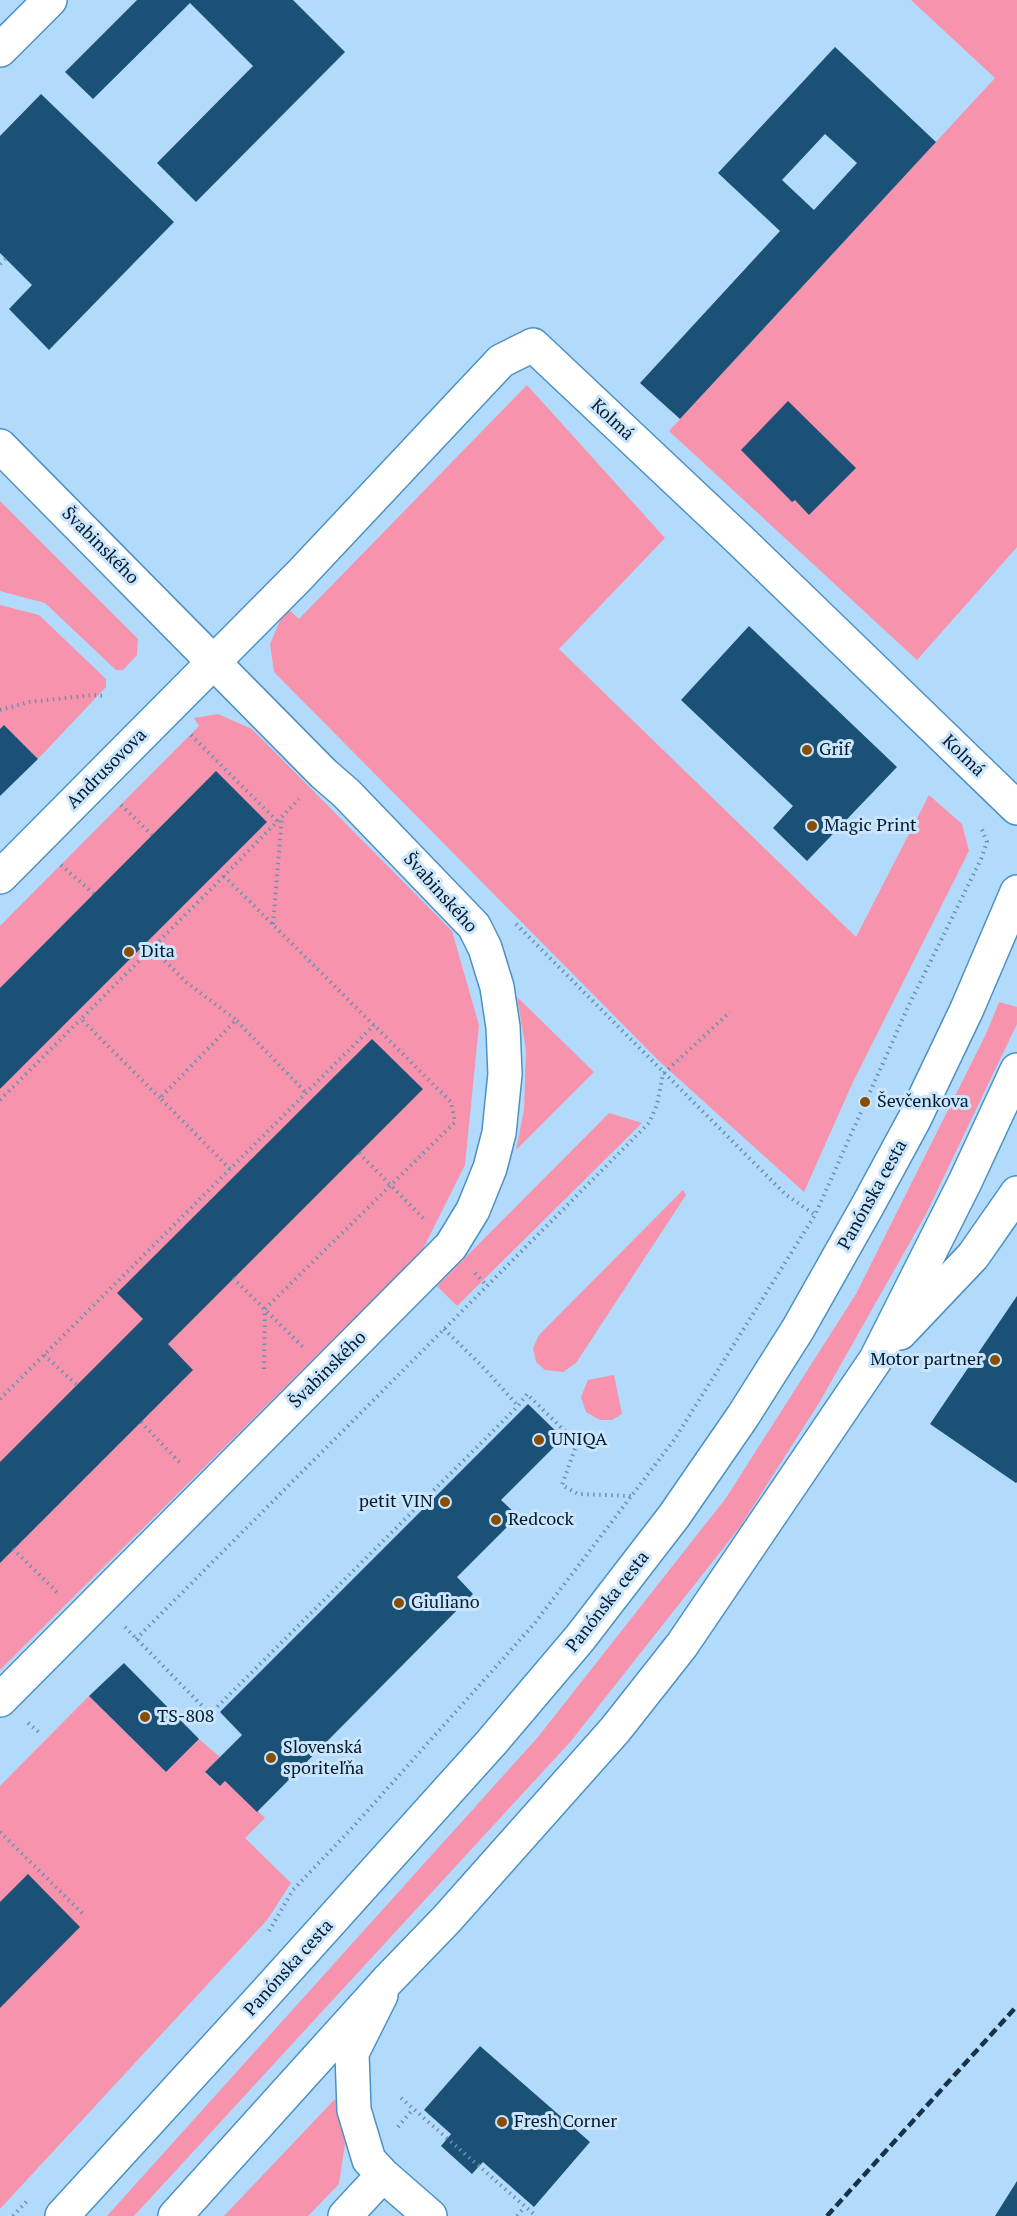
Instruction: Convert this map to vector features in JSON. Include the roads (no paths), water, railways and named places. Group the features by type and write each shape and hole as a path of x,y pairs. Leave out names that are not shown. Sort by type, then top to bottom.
{"main road":[{"path":"0,50 50,0"},
{"name":"Kolmá","path":"213,661 299,576 501,361 533,345 741,541 1017,808"},
{"name":"Švabinského","path":"0,446 324,774 346,793 474,926 485,948 497,987 503,1027 505,1074 499,1133 490,1168 472,1210 451,1246 0,1700"},
{"name":"Andrusovova","path":"0,877 213,661"},
{"name":"Panónska cesta","path":"62,2216 491,1743 580,1638 674,1516 743,1416 798,1329 854,1232 914,1120 968,1009 1017,892"},
{"path":"175,2216 388,1980 446,1920 615,1730 682,1645 876,1359 965,1182 1017,1070"},
{"path":"876,1359 973,1256 1017,1193"},
{"path":"388,1980 352,2053 354,2110 369,2160 430,2216"},
{"path":"345,2216 383,2175"}],"railway":[{"path":"827,2216 1017,2006"}],"place":[{"name":"Grif","path":"807,750"},
{"name":"Magic Print","path":"812,826"},
{"name":"Dita","path":"129,952"},
{"name":"Ševčenkova","path":"865,1102"},
{"name":"Motor partner","path":"995,1360"},
{"name":"UNIQA","path":"539,1440"},
{"name":"petit VIN","path":"445,1502"},
{"name":"Redcock","path":"496,1520"},
{"name":"Giuliano","path":"399,1603"},
{"name":"TS-808","path":"145,1717"},
{"name":"Slovenská sporiteľňa","path":"271,1758"},
{"name":"Fresh Corner","path":"502,2122"}]}
